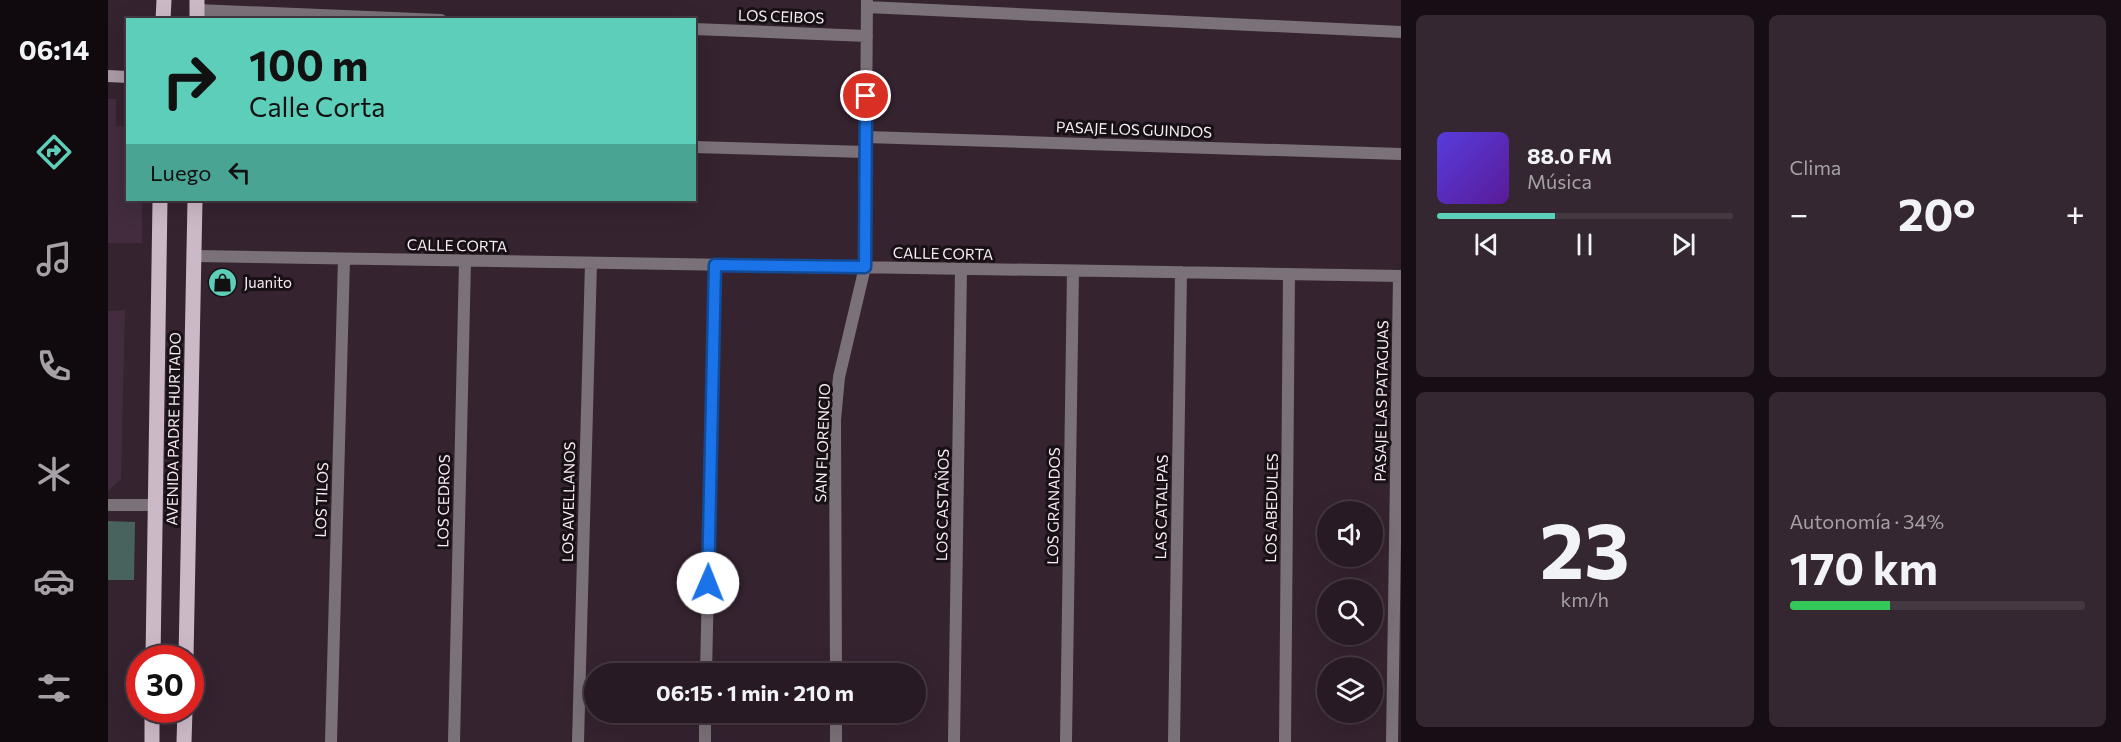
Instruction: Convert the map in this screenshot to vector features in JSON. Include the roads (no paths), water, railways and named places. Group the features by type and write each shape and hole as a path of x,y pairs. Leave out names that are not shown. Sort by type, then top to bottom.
{"main road":[{"path":"164,0 164,18"},
{"name":"AVENIDA PADRE HURTADO","path":"153,645 160,201"},
{"name":"AVENIDA PADRE HURTADO","path":"186,645 196,256 195,201"},
{"path":"152,723 152,742"},
{"path":"184,742 185,723"}],"street":[{"path":"867,3 1401,32"},
{"name":"SAN FLORENCIO","path":"836,663 837,398 843,357 865,267 867,3"},
{"path":"197,10 392,18"},
{"name":"LOS CEIBOS","path":"696,29 867,36"},
{"path":"108,76 126,77"},
{"name":"PASAJE LOS GUINDOS","path":"866,137 1401,154"},
{"path":"696,147 866,152"},
{"name":"CALLE CORTA","path":"196,256 1400,276"},
{"name":"LOS TILOS","path":"330,742 344,259"},
{"name":"LOS CEDROS","path":"454,742 465,261"},
{"name":"LOS AVELLANOS","path":"578,742 591,263"},
{"path":"706,663 715,265"},
{"name":"LOS CASTAÑOS","path":"954,742 961,269"},
{"name":"LOS GRANADOS","path":"1066,742 1073,271"},
{"name":"LAS CATALPAS","path":"1174,742 1181,272"},
{"name":"LOS ABEDULES","path":"1285,742 1289,274"},
{"name":"PASAJE LAS PATAGUAS","path":"1392,742 1400,276"},
{"path":"108,505 155,505"},
{"path":"705,723 705,742"},
{"path":"836,723 836,742"}],"place":[{"name":"Juanito","path":"223,283"}]}
